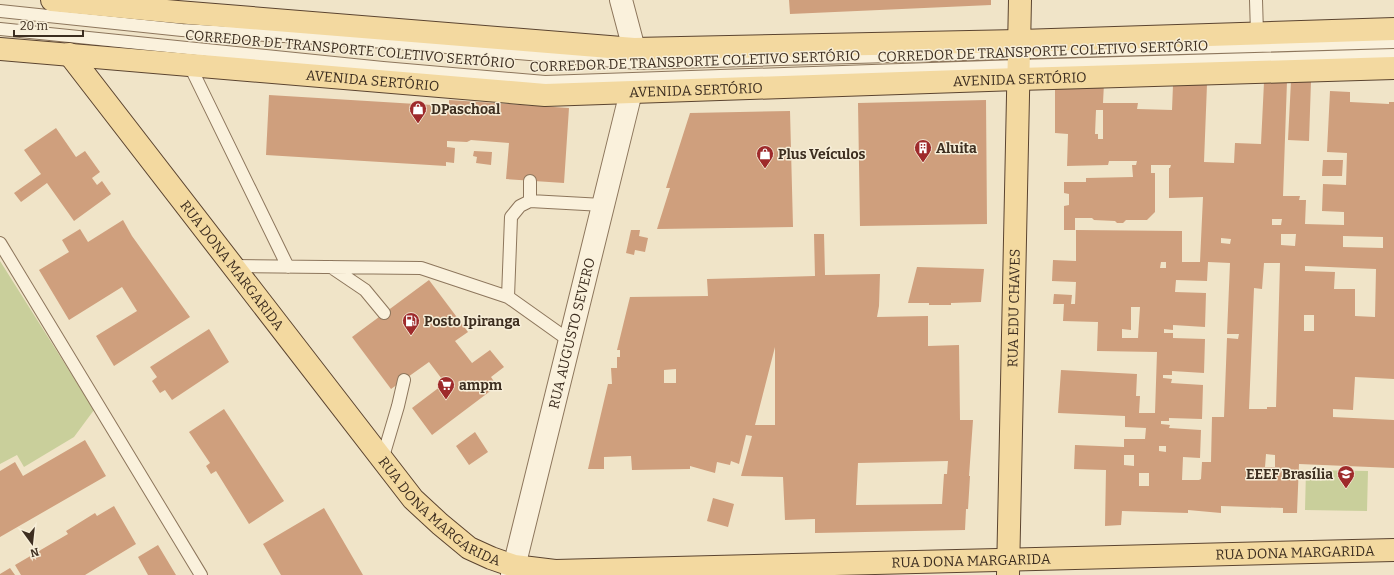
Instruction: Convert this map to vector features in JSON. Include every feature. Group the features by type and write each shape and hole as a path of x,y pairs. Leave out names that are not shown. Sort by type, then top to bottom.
{"main road":[{"name":"AVENIDA SERTÓRIO","path":"52,0 178,14 636,56 1019,60 1394,68"},
{"name":"RUA EDU CHAVES","path":"1008,567 1020,0"},
{"name":"AVENIDA SERTÓRIO","path":"0,49 189,64 531,100 545,95 632,86 1019,60 1256,33 1394,29"},
{"name":"RUA DONA MARGARIDA","path":"69,54 413,499 469,548 491,558 513,571 738,571 1008,567 1394,550"}],"street":[{"path":"621,0 636,56"},
{"name":"RUA AUGUSTO SEVERO","path":"513,571 632,86"}],"lane":[{"path":"1256,0 1256,33"},
{"name":"CORREDOR DE TRANSPORTE COLETIVO SERTÓRIO","path":"0,12 178,14"},
{"name":"CORREDOR DE TRANSPORTE COLETIVO SERTÓRIO","path":"0,29 383,68 546,82 632,86"},
{"path":"55,35 69,54"},
{"name":"CORREDOR DE TRANSPORTE COLETIVO SERTÓRIO","path":"1019,60 1394,42"},
{"name":"CORREDOR DE TRANSPORTE COLETIVO SERTÓRIO","path":"1019,60 1394,55"},
{"path":"189,64 288,267"},
{"path":"530,181 530,201"},
{"path":"508,297 511,217 520,206 530,201 603,204"},
{"path":"0,243 201,575"},
{"path":"233,266 420,268 508,297 570,341"},
{"path":"331,267 365,290 384,313"},
{"path":"382,460 404,380"}],"green space":[{"path":"0,261 94,410 74,437 24,467 17,455 0,464"},
{"path":"1306,470 1368,471 1367,511 1305,510"}],"building":[{"path":"789,0 991,0 991,5 790,14"},
{"path":"1274,80 1287,81 1283,196 1300,196 1299,200 1306,200 1305,224 1344,225 1344,212 1322,211 1323,184 1346,185 1347,153 1327,152 1330,91 1350,92 1350,102 1389,104 1389,102 1394,102 1394,379 1355,377 1353,410 1333,409 1333,417 1394,420 1394,468 1299,464 1297,513 1283,513 1283,508 1221,506 1221,513 1188,510 1188,513 1122,511 1121,525 1105,526 1106,470 1074,469 1075,445 1124,447 1124,439 1145,439 1146,428 1125,427 1125,416 1058,413 1061,370 1137,374 1136,396 1140,396 1139,413 1155,413 1157,352 1097,351 1098,322 1063,321 1064,304 1053,304 1054,294 1072,295 1071,304 1075,304 1076,282 1052,281 1053,260 1076,261 1076,230 1182,231 1182,262 1200,262 1203,197 1169,198 1169,168 1171,165 1151,165 1151,173 1155,173 1155,212 1147,220 1126,220 1123,223 1117,223 1115,221 1094,220 1092,218 1075,218 1075,230 1064,230 1064,206 1069,205 1069,194 1064,193 1064,182 1086,182 1086,178 1133,177 1132,165 1136,165 1137,161 1109,161 1108,165 1067,166 1068,134 1055,133 1055,82 1104,83 1103,103 1138,103 1137,109 1172,110 1173,85 1207,84 1204,162 1234,163 1235,143 1261,144 1264,82 1275,83","holes":["1096,110 1103,110 1103,139 1098,139 1098,134 1095,134","1272,219 1282,219 1281,225 1272,225","1281,234 1296,234 1295,246 1281,245","1343,236 1383,237 1383,248 1343,247","1221,238 1231,239 1230,244 1221,243","1161,262 1166,262 1166,268 1160,268","1208,262 1230,263 1227,334 1239,334 1238,339 1227,338 1224,417 1212,417 1211,462 1202,462 1201,479 1199,480 1182,480 1183,457 1200,458 1201,430 1169,428 1170,425 1161,424 1161,421 1169,421 1169,418 1202,419 1203,385 1171,383 1172,379 1163,378 1163,375 1172,375 1172,371 1204,373 1205,339 1173,338 1173,333 1164,333 1164,329 1173,330 1173,325 1205,327 1206,293 1175,292 1176,280 1207,281","1264,263 1280,263 1276,407 1267,407 1267,409 1249,409 1254,288 1262,289","1305,266 1376,269 1375,317 1355,316 1355,289 1334,289 1335,272 1305,271","1131,307 1140,307 1138,338 1122,338 1122,329 1131,330","1304,315 1314,315 1314,331 1304,331","1159,446 1166,446 1166,452 1159,451","1266,454 1275,455 1275,467 1265,467","1124,455 1134,455 1134,466 1124,465","1139,473 1149,473 1149,486 1139,486"]},
{"path":"1291,81 1311,81 1309,141 1288,140"},
{"name":"DPaschoal","path":"269,95 449,106 449,100 569,108 564,183 506,179 509,143 471,140 467,142 447,141 447,147 455,148 454,163 446,162 446,166 266,155"},
{"name":"Aluita","path":"986,100 987,224 860,226 858,103"},
{"path":"790,111 793,227 657,229 670,188 666,188 690,113"},
{"path":"56,128 76,157 85,151 100,172 92,178 97,185 102,181 111,194 74,221 47,183 21,202 14,193 41,174 24,150"},
{"path":"474,151 492,152 491,165 476,163 477,157 473,156"},
{"path":"1323,160 1343,160 1342,176 1322,176"},
{"path":"123,220 132,236 190,317 114,366 96,336 137,311 122,287 69,320 39,270 69,252 62,240 80,229 88,242"},
{"path":"631,230 640,230 639,236 648,238 645,252 635,250 634,255 626,253"},
{"path":"814,234 824,234 825,275 880,274 879,306 877,317 928,316 928,346 959,345 960,420 973,420 968,509 966,509 965,530 815,533 815,519 785,520 783,477 741,476 752,436 746,435 739,464 731,461 730,465 717,462 715,473 690,466 690,469 632,470 631,456 604,457 604,469 588,469 608,384 612,384 611,368 617,368 617,357 620,357 620,350 617,350 630,297 708,296 707,279 815,276","holes":["775,347 775,425 755,425","676,369 676,383 664,383 664,370","948,461 947,474 944,474 942,504 856,505 858,463"]},
{"path":"917,267 984,269 981,302 951,303 951,305 908,303"},
{"path":"429,280 468,332 455,341 472,363 490,350 504,367 491,377 497,386 432,435 412,408 445,383 429,362 391,389 352,337"},
{"path":"209,329 229,362 172,400 165,390 160,393 152,381 157,377 150,367"},
{"path":"224,409 284,501 249,524 216,471 211,474 206,466 210,463 189,432"},
{"path":"475,432 488,452 469,465 456,446"},
{"path":"85,440 106,476 0,537 0,471 15,462 23,476"},
{"path":"713,498 734,504 728,527 707,521"},
{"path":"114,506 136,544 85,575 21,575 15,565 68,534 66,531 95,513 97,516"},
{"path":"324,508 363,575 281,575 263,544"},
{"path":"158,545 176,575 148,575 138,557"},
{"path":"10,568 15,575 0,575 0,574"}],"place":[{"name":"DPaschoal","path":"418,124"},
{"name":"Aluita","path":"923,163"},
{"name":"Plus Veículos","path":"765,169"},
{"name":"Posto Ipiranga","path":"411,336"},
{"name":"ampm","path":"446,400"},
{"name":"EEEF Brasília","path":"1346,489"}]}
